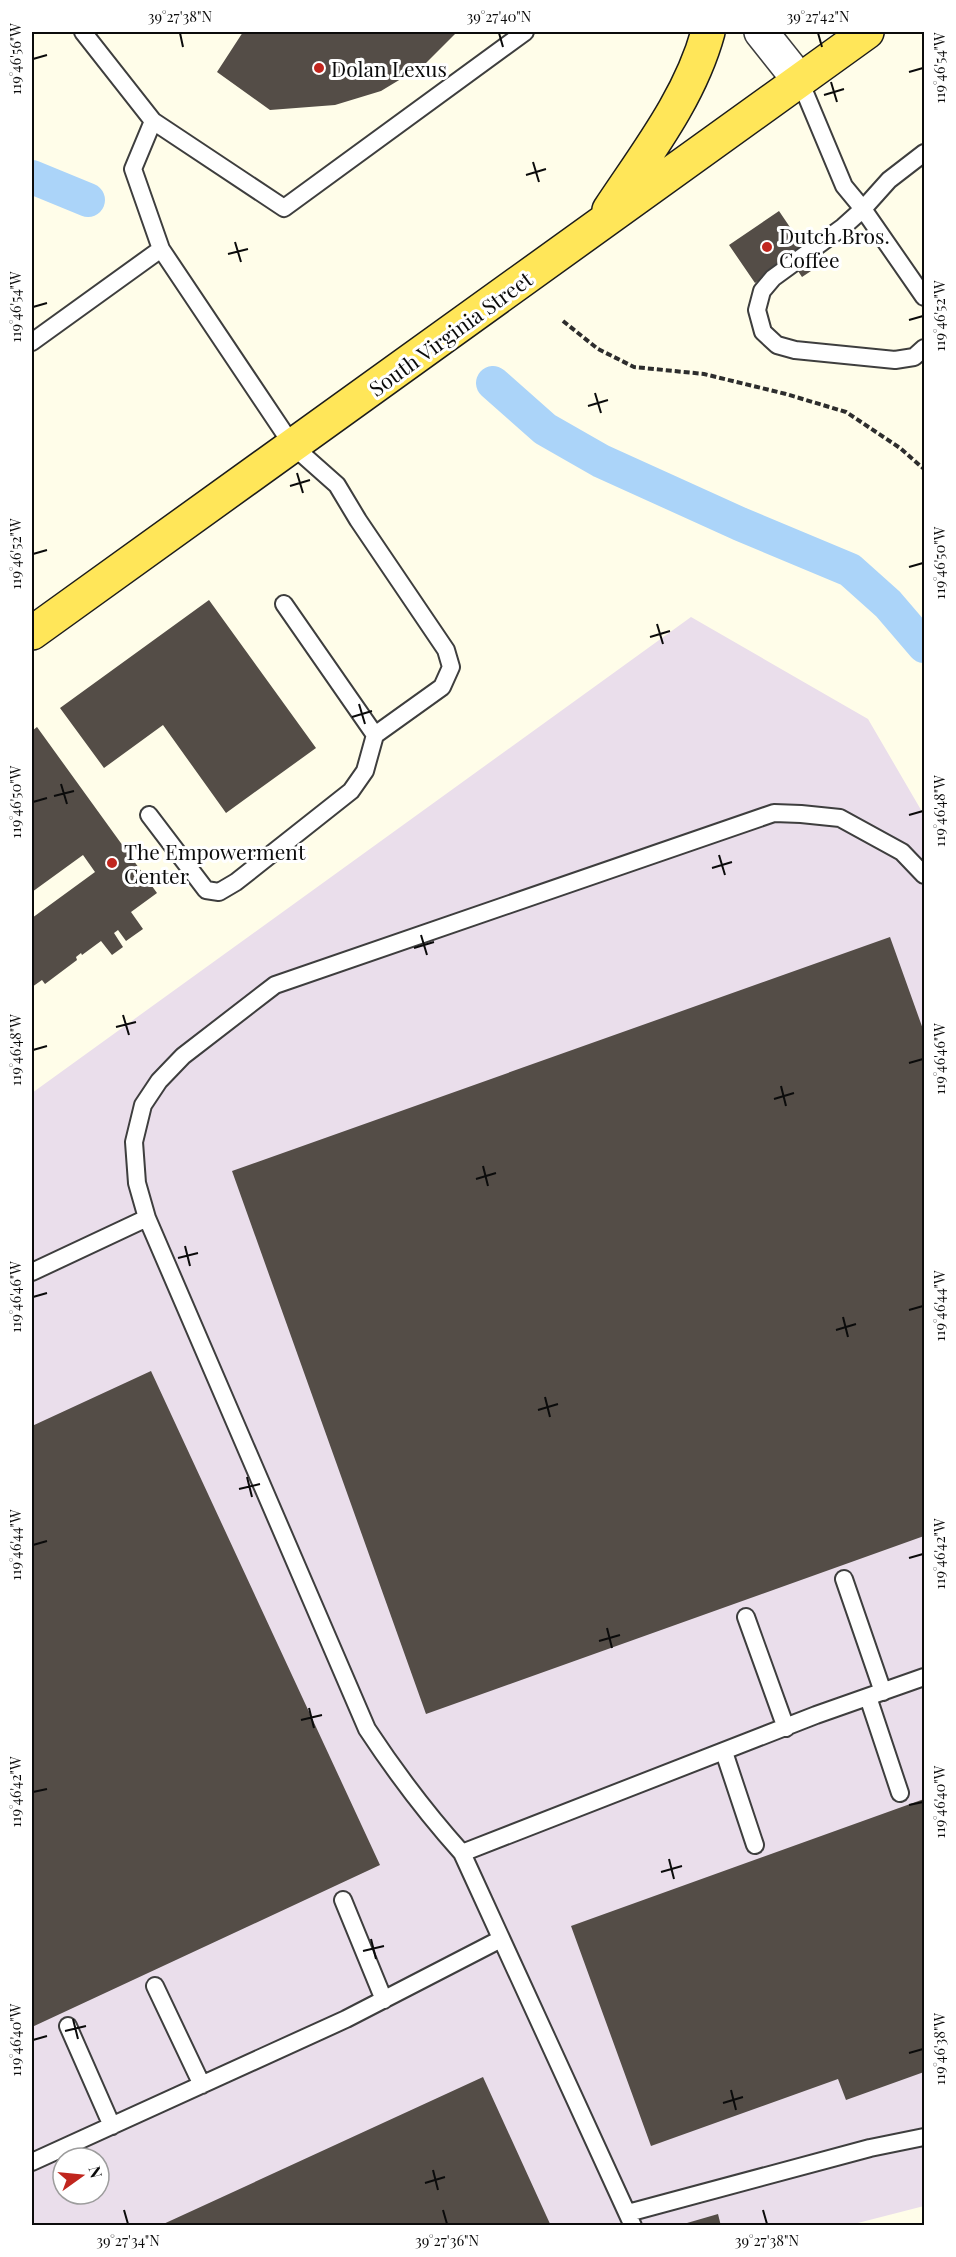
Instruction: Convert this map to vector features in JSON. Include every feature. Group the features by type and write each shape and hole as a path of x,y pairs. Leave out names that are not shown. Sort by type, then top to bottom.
{"main road":[{"path":"599,225 675,110 692,77 708,32"},
{"name":"South Virginia Street","path":"32,633 867,32"}],"street":[{"path":"761,32 800,81"}],"lane":[{"path":"83,32 153,121 284,208 525,32"},
{"path":"800,81 843,186 863,209 924,297"},
{"path":"148,815 206,890 219,892 236,882 351,791 365,771 375,735 442,687 451,667 446,650 337,484 293,446 161,249 133,169 153,121"},
{"path":"924,153 889,180 863,209 821,244 773,278 762,291 757,310 763,332 777,345 795,350 895,360 914,357 924,348"},
{"path":"32,342 161,249"},
{"path":"284,604 375,735"},
{"path":"924,875 902,852 840,818 774,813 275,985 183,1056 159,1081 143,1105 134,1142 137,1183 147,1218 368,1729 393,1768 462,1853 631,2219 870,2148 924,2137"},
{"path":"32,1272 147,1218"},
{"path":"844,1579 900,1793"},
{"path":"746,1617 786,1728"},
{"path":"462,1853 924,1677"},
{"path":"724,1752 755,1845"},
{"path":"343,1900 384,2000"},
{"path":"32,2162 384,2000 501,1939"},
{"path":"155,1986 202,2085"},
{"path":"68,2026 112,2126"}],"path":[{"path":"563,321 598,349 634,367 704,374 786,394 846,412 900,448 924,469"}],"shaded area":[{"path":"691,617 868,719 924,815 924,2206 846,2226 32,2226 32,1093"}],"building":[{"name":"Dolan Lexus","path":"243,32 457,32 424,65 381,91 335,105 270,110 217,72"},
{"name":"Dutch Bros. Coffee","path":"779,211 817,267 802,277 790,259 755,283 729,245"},
{"path":"209,600 316,748 226,813 163,725 104,768 60,708"},
{"name":"The Empowerment Center","path":"37,727 157,893 131,912 143,929 126,941 118,930 114,933 123,947 112,955 101,941 82,955 81,953 76,957 77,960 45,984 42,980 32,987 32,918 95,872 83,855 32,892 32,731"},
{"path":"890,937 924,1032 924,1536 426,1714 232,1171"},
{"path":"151,1371 380,1865 32,2027 32,1426"},
{"path":"924,1799 924,2072 846,2100 838,2079 651,2146 571,1926"},
{"path":"483,2077 551,2226 159,2226"},
{"path":"718,2214 721,2226 688,2226 687,2223"}],"waterway":[{"path":"32,177 88,200"},
{"path":"493,383 545,429 601,461 740,524 850,570 888,604 924,646"}],"place":[{"name":"Dolan Lexus","path":"319,68"},
{"name":"Dutch Bros. Coffee","path":"767,247"},
{"name":"The Empowerment Center","path":"112,863"}]}
